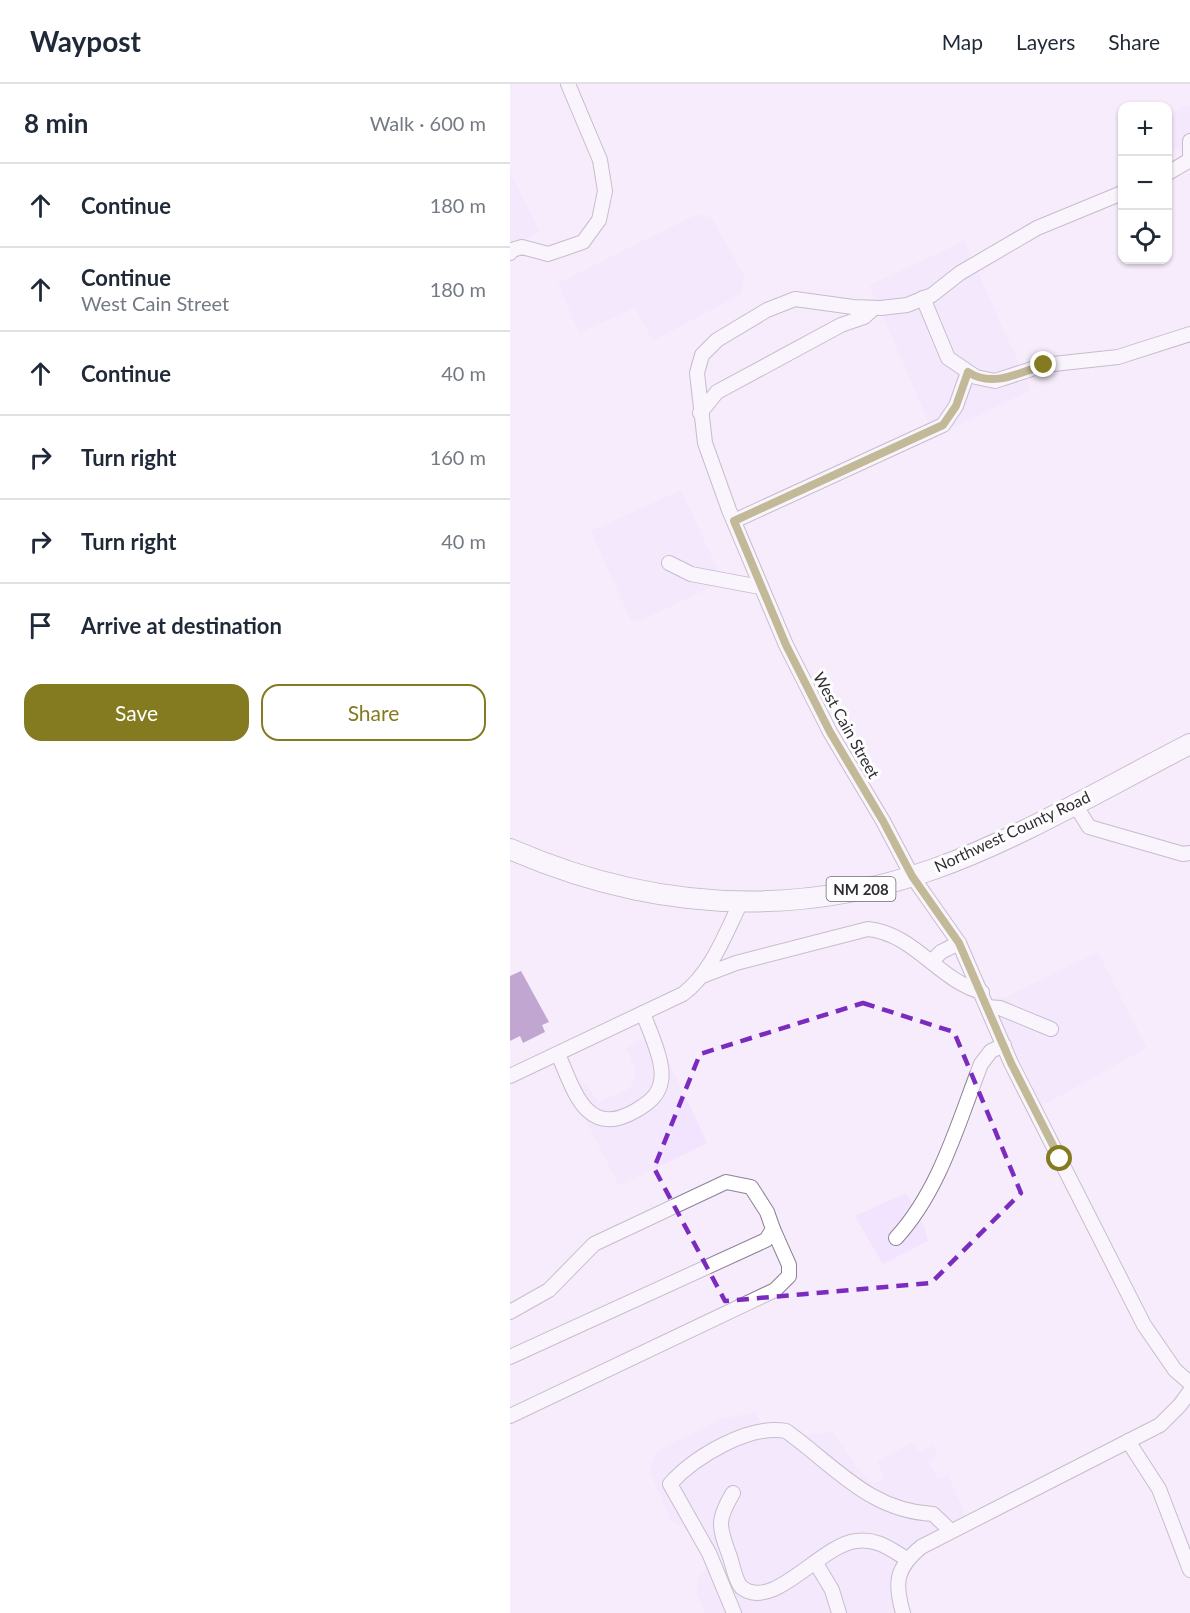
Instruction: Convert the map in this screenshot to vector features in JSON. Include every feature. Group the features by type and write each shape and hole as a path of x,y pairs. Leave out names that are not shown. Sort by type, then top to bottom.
{"highway":[{"name":"Northwest County Road","path":"510,849 560,871 623,888 687,899 741,902 854,891 912,876 984,848 1190,744"}],"street":[{"path":"511,250 522,247 548,254 583,242 599,220 605,191 600,160 568,84"},
{"path":"1172,171 1190,158 1190,141"},
{"path":"700,413 717,392 841,325 864,317 874,308 907,305 923,298 1037,228 1118,195"},
{"path":"923,298 948,358 976,377 995,381 1044,365 1118,357 1190,334"},
{"name":"West Cain Street","path":"874,308 795,299 767,310 717,340 702,355 697,374 705,443 760,587 786,645 830,732 883,821 912,876 959,943 1004,1045 1144,1325 1175,1370 1190,1383"},
{"path":"734,521 943,425 956,406 968,372"},
{"path":"669,563 691,574 760,587"},
{"path":"1074,803 1089,827 1183,854 1190,853"},
{"path":"510,1076 683,994 702,976 741,902"},
{"path":"702,976 736,963 868,929 882,930 903,941 966,988 982,992"},
{"path":"932,961 941,952 959,943"},
{"path":"987,1007 1000,1008 1051,1029"},
{"path":"558,1054 586,1111 601,1119 616,1120 652,1100 662,1080 656,1048 643,1014"},
{"path":"896,1238 923,1203 938,1174 981,1064 991,1051 1004,1045"},
{"path":"510,1312 549,1290 594,1244 726,1182 751,1187 766,1212 789,1265 789,1276 775,1290 510,1416"},
{"path":"510,1357 766,1240 773,1228"},
{"path":"903,1613 898,1583 901,1568 907,1559 951,1531 1160,1425 1180,1406 1190,1391"},
{"path":"734,1613 709,1553 670,1484 678,1474 714,1449 752,1434 772,1428 786,1431 856,1488 911,1513 933,1514 951,1531"},
{"path":"1128,1441 1159,1489 1190,1570"},
{"path":"733,1493 722,1512 719,1527 740,1586 753,1599 761,1601 774,1596 817,1565 834,1548 856,1541 878,1541 907,1559"},
{"path":"817,1565 832,1590 839,1613"}],"highlighted area":[{"path":"863,1003 954,1032 1021,1193 931,1283 725,1301 654,1168 700,1054"}],"shaded area":[{"path":"1185,105 1190,106 1190,150 1172,148 1172,114"},
{"path":"510,172 540,232 510,246"},
{"path":"697,214 712,218 745,277 741,294 653,341 635,308 579,333 558,283"},
{"path":"964,241 1031,390 935,437 869,285"},
{"path":"681,490 720,574 716,585 642,620 631,621 591,531"},
{"path":"1098,952 1147,1048 1042,1106 991,1000 1005,997"},
{"path":"655,1032 707,1143 619,1186 586,1121 564,1091 582,1079 598,1102 630,1088 636,1070 626,1048"},
{"path":"906,1193 924,1226 928,1241 883,1264 855,1216"},
{"path":"755,1412 763,1425 794,1426 807,1435 833,1432 860,1471 874,1483 884,1479 877,1461 913,1442 919,1452 933,1445 938,1455 929,1462 938,1480 948,1475 966,1515 906,1549 893,1571 897,1613 705,1613 696,1593 698,1578 708,1567 691,1532 671,1521 649,1470 658,1450 721,1419"}],"building":[{"path":"521,971 549,1022 542,1025 545,1032 523,1043 520,1036 510,1041 510,976"}],"route":[{"path":"1044,365 995,381 976,377 968,372 965,386 956,406 943,425 902,446 841,470 734,521 786,645 830,732 883,821 912,876 959,943 1011,1063 1060,1159"}]}
